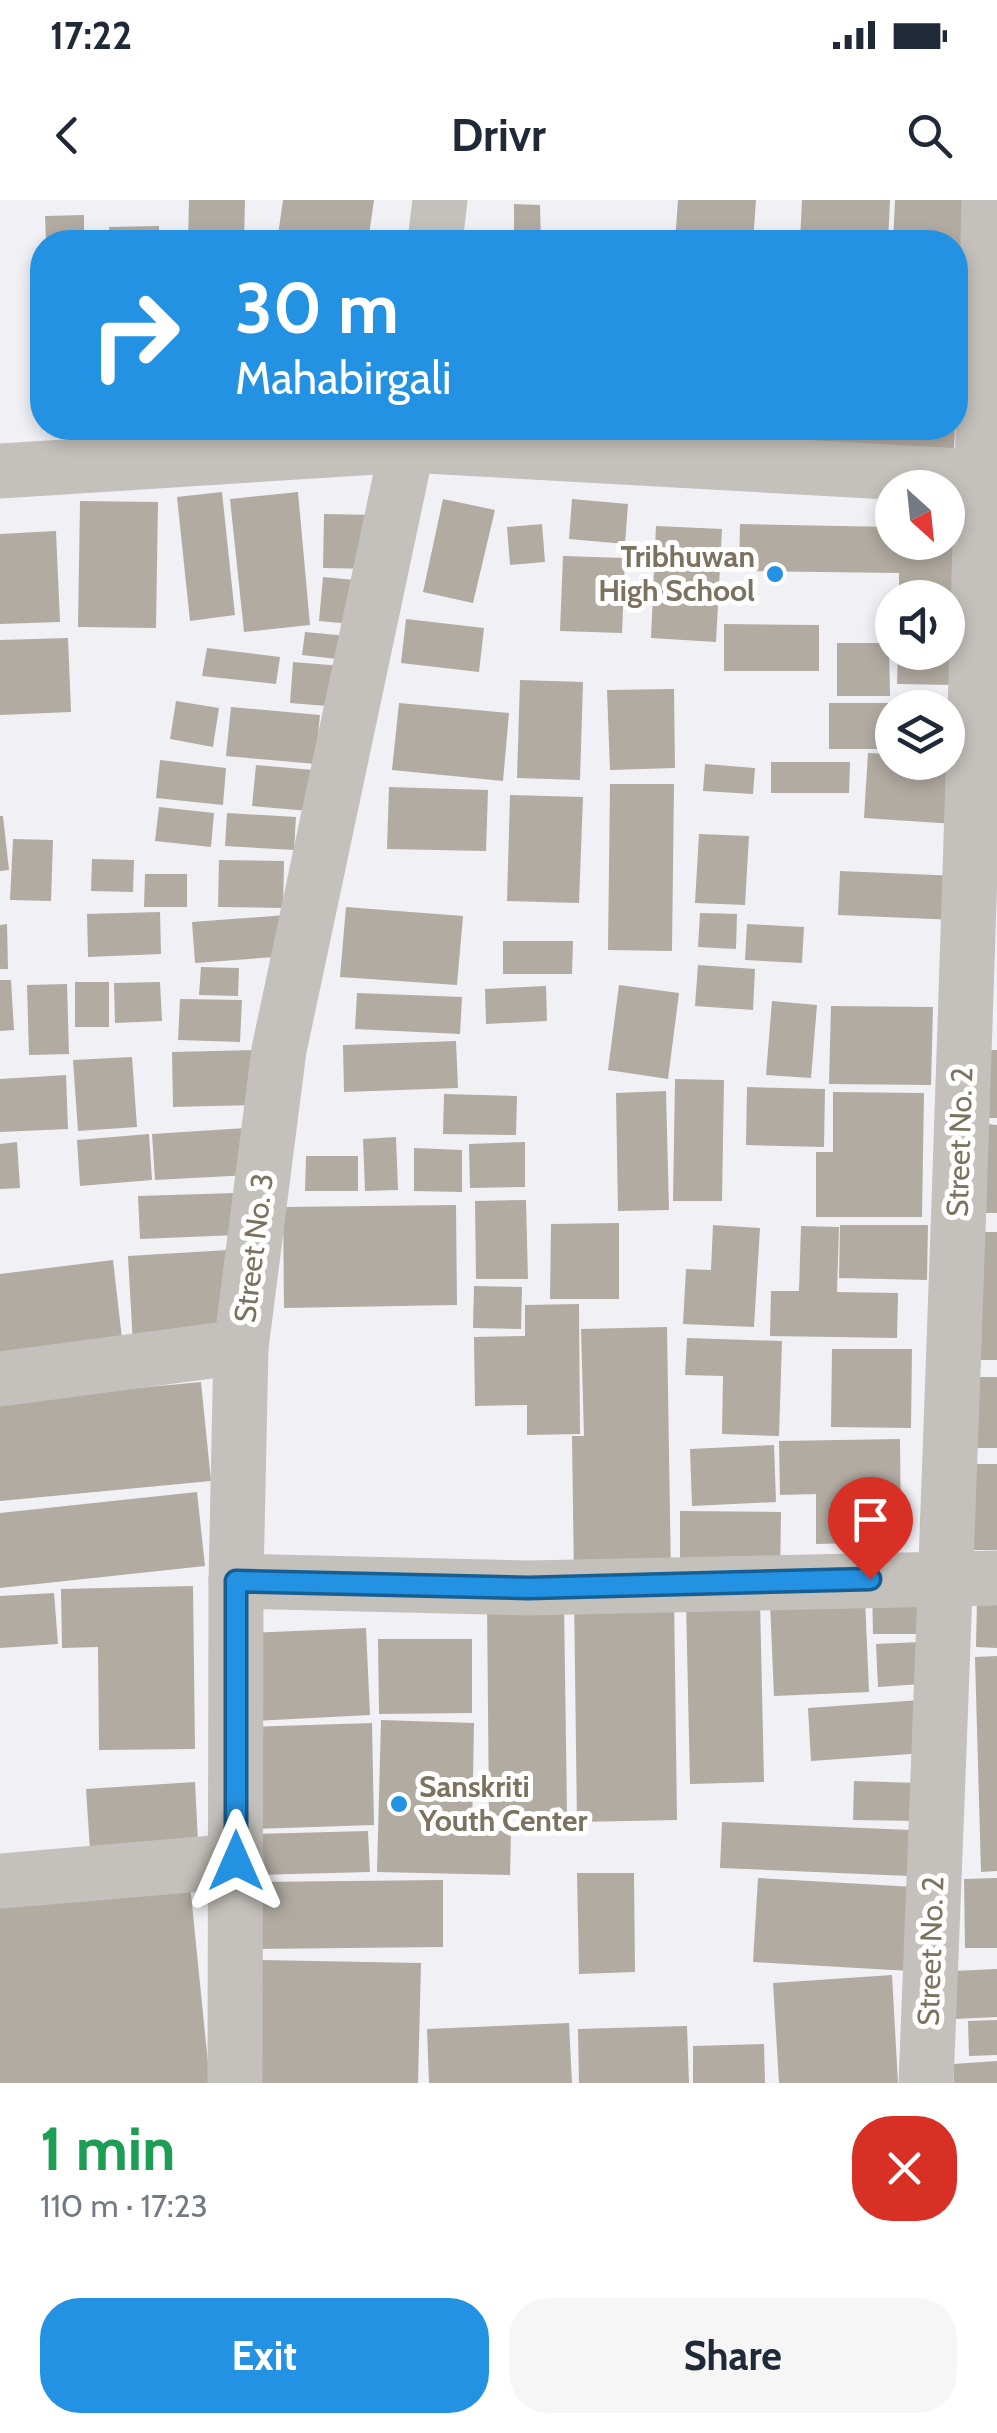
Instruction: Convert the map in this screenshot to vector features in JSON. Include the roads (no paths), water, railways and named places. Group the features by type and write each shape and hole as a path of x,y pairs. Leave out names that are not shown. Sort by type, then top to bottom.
{"street":[{"path":"436,230 440,200"},
{"name":"Street No. 2","path":"926,2083 971,1577 990,478 989,200"},
{"path":"0,472 364,440"},
{"name":"Street No. 3","path":"235,2083 236,1581 242,1347 279,1050 408,440"},
{"path":"464,440 990,478"},
{"path":"0,1379 242,1347"},
{"path":"236,1581 529,1588 971,1577"},
{"path":"0,1881 236,1861"}],"place":[{"name":"Tribhuwan High School","path":"775,574"},
{"name":"Sanskriti Youth Center","path":"399,1804"}]}
